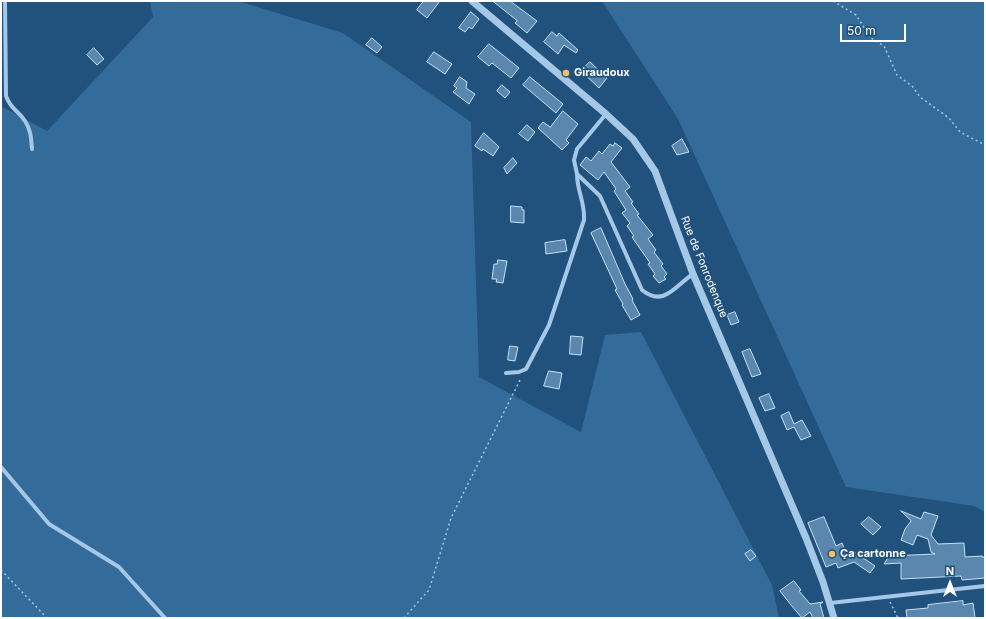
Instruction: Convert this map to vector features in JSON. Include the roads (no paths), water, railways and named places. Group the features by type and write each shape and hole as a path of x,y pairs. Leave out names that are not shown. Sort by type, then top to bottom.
{"street":[{"path":"5,1 6,96 9,105 25,120 31,133 32,149"},
{"name":"Rue de Fonrodenque","path":"472,1 606,114 633,139 655,171 694,274 806,538 834,618"},
{"path":"506,373 520,372 526,369 549,325 584,220 585,206 577,182 574,160 577,149 606,114"},
{"path":"577,174 600,196 642,290 656,298 668,294 694,274"},
{"path":"1,467 49,524 119,567 165,618"},
{"path":"830,603 985,586"}],"place":[{"name":"Giraudoux","path":"566,73"},
{"name":"Ça cartonne","path":"832,554"}]}
